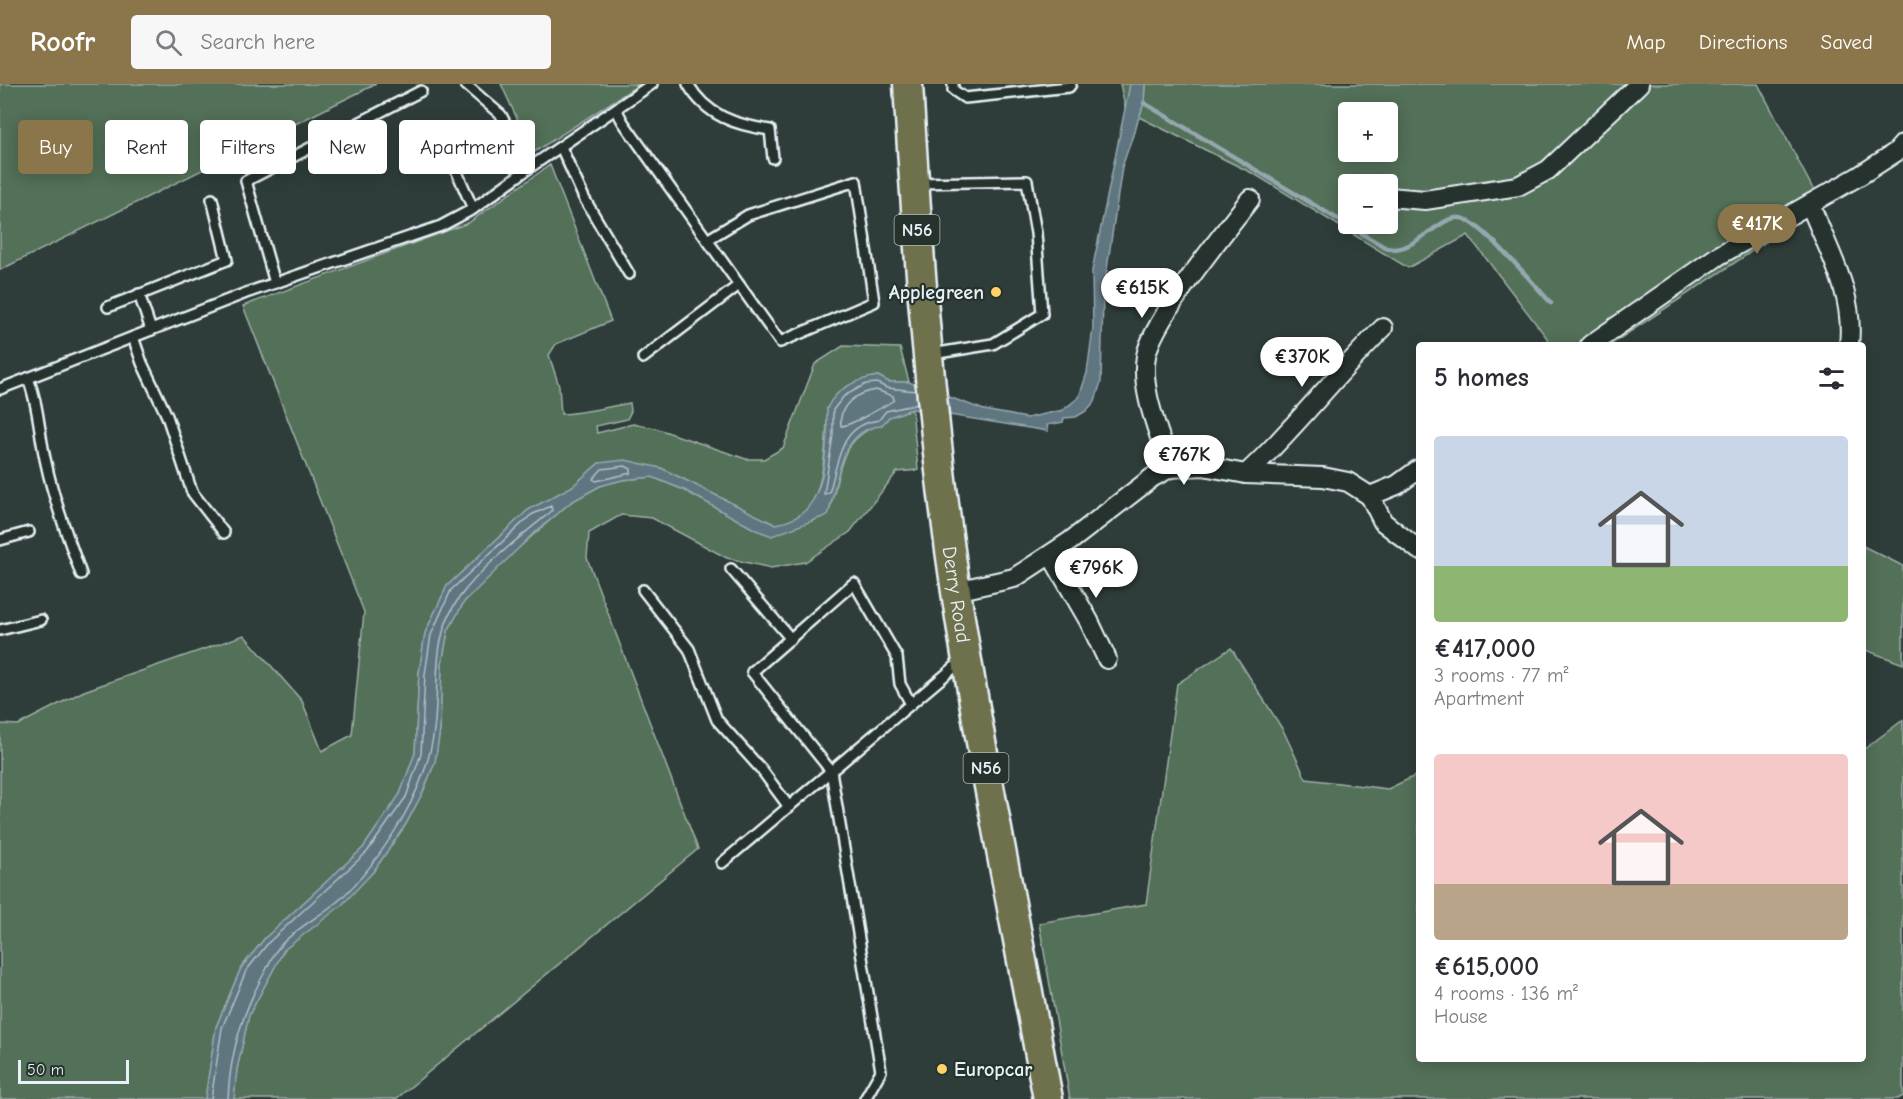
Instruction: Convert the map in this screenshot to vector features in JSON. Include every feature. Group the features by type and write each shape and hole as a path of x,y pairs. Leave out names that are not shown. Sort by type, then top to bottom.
{"main road":[{"name":"Derry Road","path":"908,84 930,365 956,591 1048,1099"}],"street":[{"path":"1398,198 1425,200 1518,186 1548,170 1638,84"},
{"path":"1594,342 1718,256 1896,152 1903,144"},
{"path":"1170,468 1147,391 1145,357 1152,338 1171,307 1250,199"},
{"path":"1810,204 1845,290 1851,311 1849,342"},
{"path":"1246,474 1383,328"},
{"path":"956,591 1014,578 1051,555 1153,477 1170,468 1203,466 1246,474 1323,477 1348,482 1370,496 1383,522 1416,548"},
{"path":"1370,496 1397,485 1416,471"},
{"path":"1051,555 1089,621 1107,659"}],"lane":[{"path":"465,84 501,115 504,120"},
{"path":"535,164 652,84"},
{"path":"688,84 701,103 731,123 770,130 773,158"},
{"path":"952,84 953,90 965,98 1068,87 1071,84"},
{"path":"275,283 246,181 421,92"},
{"path":"616,109 707,240 780,342 874,302 856,181 748,215 707,240"},
{"path":"561,147 584,198 629,274"},
{"path":"458,174 474,209"},
{"path":"0,388 367,249 416,236 474,209 521,174"},
{"path":"914,183 1027,181 1036,233 1042,314 993,344 930,365"},
{"path":"108,306 227,260 212,199"},
{"path":"644,358 740,285"},
{"path":"139,294 151,330"},
{"path":"133,337 142,363 167,416 192,492 224,533"},
{"path":"28,378 37,400 41,445 50,481 81,574"},
{"path":"0,540 29,532"},
{"path":"731,569 790,639"},
{"path":"865,1099 881,1071 831,771 752,672 854,583 897,657 900,684 911,704"},
{"path":"643,590 689,649 717,720 760,769 789,807"},
{"path":"0,630 41,620"},
{"path":"722,863 967,657"}],"green space":[{"path":"0,84 376,84 296,124 296,120 200,120 200,171 0,270"},
{"path":"501,84 640,84 535,152 535,120 518,120"},
{"path":"1120,84 1130,84 1126,111"},
{"path":"1145,84 1758,84 1814,191 1804,217 1615,342 1548,342 1547,338 1468,235 1408,268 1352,234 1398,234 1398,174 1338,174 1338,225 1256,175 1139,117 1144,103"},
{"path":"550,165 611,321 556,344 549,355 559,386 561,414 630,403 631,411 627,419 596,426 597,433 633,424 655,428 746,459 764,459 783,448 815,364 843,346 900,348 909,382 888,382 878,376 827,408 825,450 820,481 809,508 792,521 774,524 661,468 599,463 573,486 528,510 447,586 425,633 419,673 415,753 400,794 363,848 265,938 241,968 216,1027 205,1099 0,1099 0,724 18,725 84,691 244,635 302,701 322,751 352,735 364,612 243,306 468,223"},
{"path":"912,409 918,470 897,472 850,532 805,562 771,568 727,558 652,518 621,515 589,533 587,558 698,849 396,1099 234,1099 237,1069 249,1015 284,950 373,872 406,824 423,792 435,762 440,730 442,663 448,631 464,602 498,566 571,502 600,486 622,480 652,477 684,490 756,530 812,521 828,515 839,470 849,447 869,429 886,421 889,417"},
{"path":"1866,548 1903,566 1903,664 1866,650"},
{"path":"1231,648 1283,730 1306,779 1388,789 1416,775 1416,1062 1866,1062 1866,748 1903,720 1903,1096 1898,1099 1070,1099 1039,923 1146,904 1177,684"}],"water":[{"path":"1130,84 1145,84 1144,103 1122,167 1103,296 1101,382 1095,401 1086,411 1076,417 1064,418 1063,422 1047,425 1048,431 912,409 889,417 881,426 867,429 856,437 848,447 838,474 828,515 772,536 756,530 684,490 652,477 622,480 600,486 571,502 532,535 464,602 448,631 442,663 440,730 435,762 423,792 406,824 373,872 342,905 284,950 249,1015 237,1069 234,1099 205,1099 216,1027 241,968 265,938 363,848 400,794 415,753 419,673 425,633 447,586 528,510 573,486 599,463 625,460 661,468 774,524 790,520 811,504 817,492 824,464 828,406 843,389 863,379 878,376 889,382 909,382 984,410 1027,418 1063,410 1079,397 1087,373 1093,328 1092,271"}],"waterway":[{"path":"1144,103 1386,248 1398,249 1408,245 1443,222 1452,219 1461,218 1470,222 1494,241 1551,303"}],"place":[{"name":"Applegreen","path":"996,292"},
{"name":"Europcar","path":"942,1069"}]}
